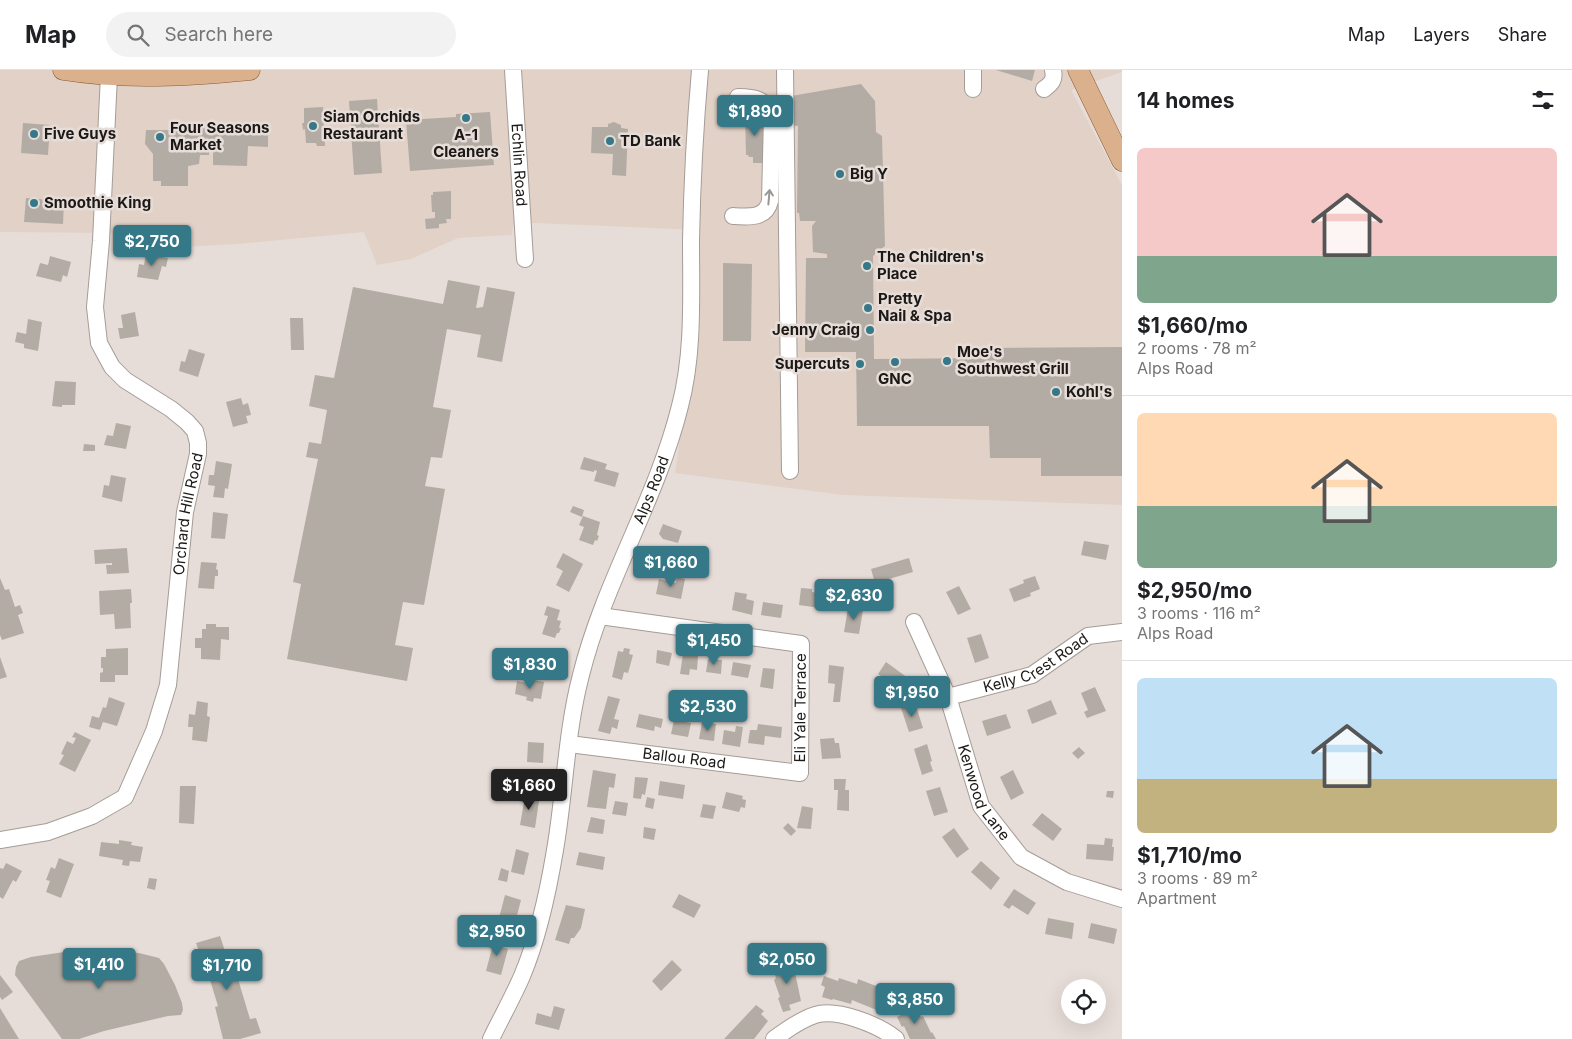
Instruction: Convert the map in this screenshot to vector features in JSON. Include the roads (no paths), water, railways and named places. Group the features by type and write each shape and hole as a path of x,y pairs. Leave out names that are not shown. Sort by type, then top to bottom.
{"main road":[{"path":"63,70 109,75 176,75 250,70"},
{"path":"1078,70 1122,161"}],"street":[{"name":"Echlin Road","path":"513,70 525,259"},
{"name":"Alps Road","path":"491,1039 521,979 538,930 555,851 580,676 600,616 673,432 685,387 690,349 693,172 700,70"},
{"path":"785,70 790,471"},
{"path":"973,89 974,70"},
{"path":"1044,90 1055,78 1053,70"},
{"name":"Orchard Hill Road","path":"0,840 48,832 92,816 124,797 154,731 168,685 185,512 198,454 198,443 195,431 187,422 171,409 125,380 112,367 99,343 95,307 101,241 109,75"},
{"path":"733,216 756,216 765,212 770,201 772,115 769,107 763,101 754,97 738,96"},
{"name":"Eli Yale Terrace","path":"600,616 801,644 800,773"},
{"name":"Kenwood Lane","path":"914,622 948,698 981,806 1021,857 1067,882 1122,899"},
{"name":"Kelly Crest Road","path":"948,698 1032,675 1088,636 1122,632"},
{"name":"Ballou Road","path":"569,744 800,773"},
{"path":"774,1039 789,1028 817,1014 847,1016 862,1020 876,1026 896,1039"}],"place":[{"name":"A-1 Cleaners","path":"466,118"},
{"name":"Siam Orchids Restaurant","path":"313,126"},
{"name":"Five Guys","path":"34,134"},
{"name":"Four Seasons Market","path":"160,137"},
{"name":"TD Bank","path":"610,141"},
{"name":"Big Y","path":"840,174"},
{"name":"Smoothie King","path":"34,203"},
{"name":"The Children's Place","path":"867,266"},
{"name":"Pretty Nail & Spa","path":"868,308"},
{"name":"Jenny Craig","path":"870,330"},
{"name":"Moe's Southwest Grill","path":"947,361"},
{"name":"GNC","path":"895,362"},
{"name":"Supercuts","path":"860,364"},
{"name":"Kohl's","path":"1056,392"}]}
